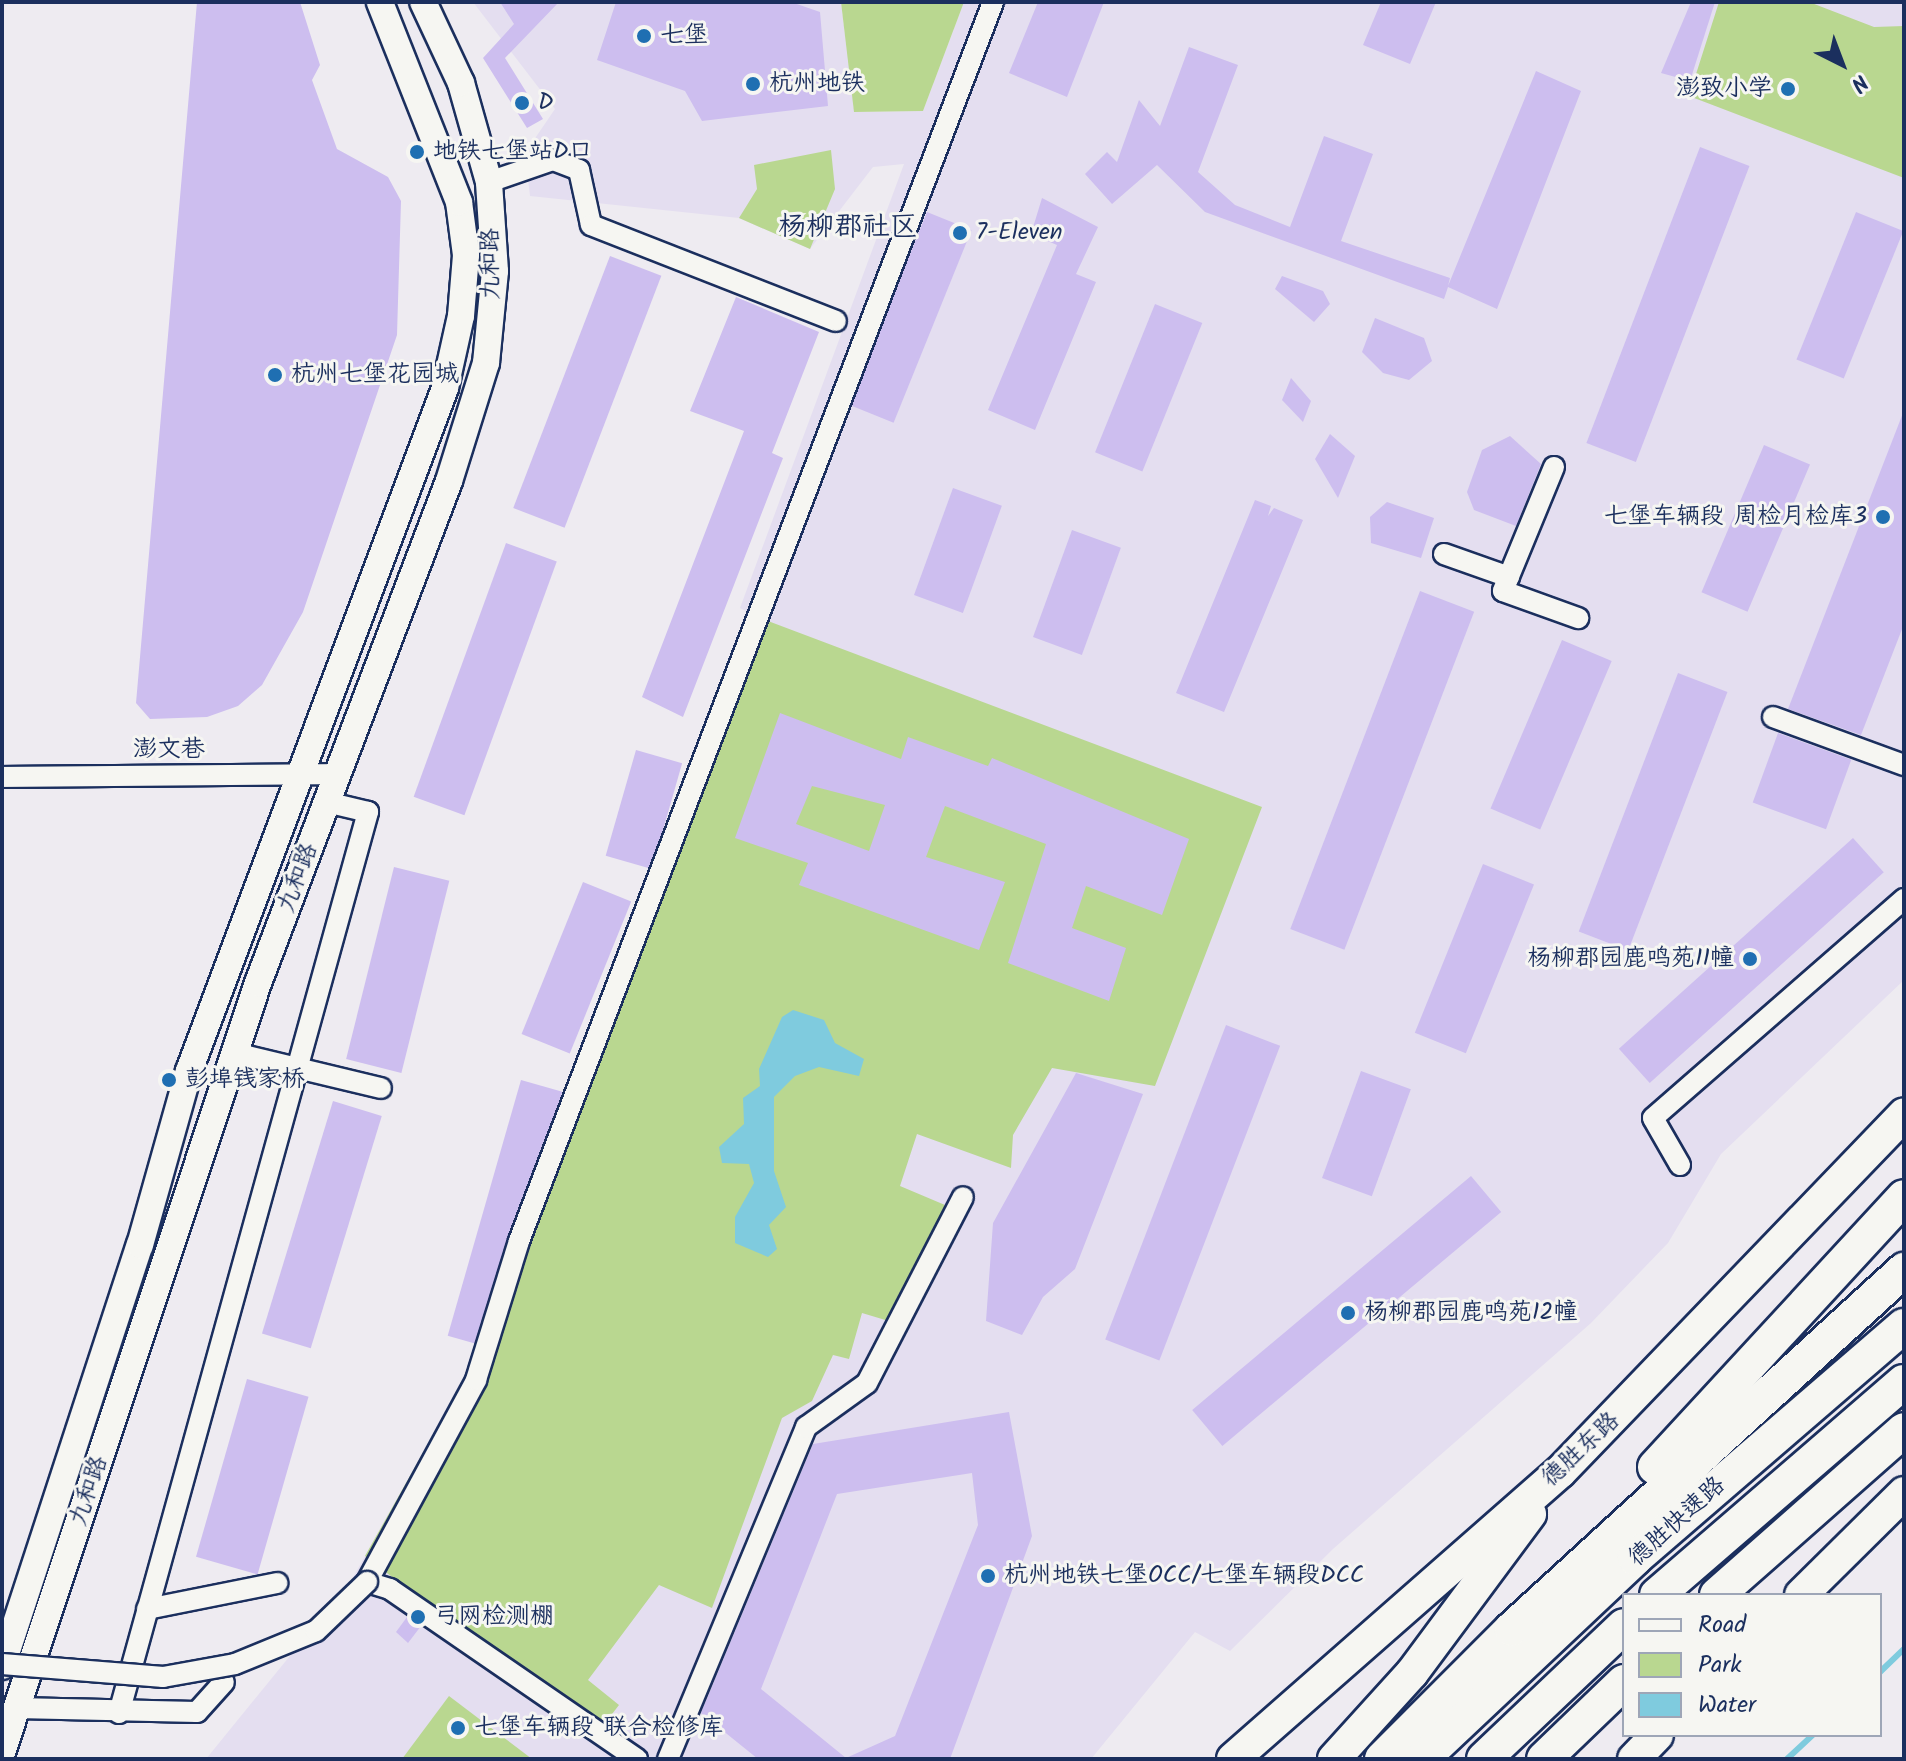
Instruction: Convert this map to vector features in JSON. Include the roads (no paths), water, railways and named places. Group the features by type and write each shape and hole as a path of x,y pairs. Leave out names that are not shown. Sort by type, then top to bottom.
{"highway":[{"path":"1512,1629 1904,1197"},
{"path":"1382,1759 1512,1629 1904,1270"},
{"name":"德胜快速路","path":"1422,1759 1635,1558 1904,1326"},
{"name":"德胜快速路","path":"1659,1592 1904,1382"},
{"path":"1719,1593 1904,1430"},
{"path":"1484,1759 1622,1628"},
{"path":"1544,1759 1622,1684"}],"main road":[{"name":"德胜东路","path":"1233,1759 1560,1472 1904,1115"},
{"path":"1334,1759 1412,1673 1560,1472"},
{"path":"1803,1593 1904,1493"},
{"path":"1634,1759 1655,1737"}],"street":[{"name":"九和路","path":"2,1665 7,1630 140,1245 163,1146 300,775 436,427 461,316 466,255 459,202 380,2"},
{"name":"九和路","path":"2,1752 9,1707 41,1632 235,1053 326,802 449,481 486,363 495,271 489,182 461,83 423,2"},
{"path":"2,1665 163,1677 235,1664 316,1631 367,1582 476,1380 525,1227 993,2"},
{"path":"489,182 553,160 579,170 591,225 836,321"},
{"path":"1554,467 1503,591 1578,618"},
{"path":"1444,554 1509,577"},
{"path":"1773,717 1904,765"},
{"name":"澎文巷","path":"2,777 337,774"},
{"path":"119,1713 368,812 326,802"},
{"path":"1680,1165 1653,1118 1904,899"},
{"path":"235,1053 294,1071 381,1088"},
{"path":"668,1759 806,1427 867,1383 963,1197"},
{"path":"367,1582 390,1589 637,1759"},
{"path":"147,1609 277,1583"},
{"path":"7,1630 41,1632"},
{"path":"9,1707 119,1713 197,1712 224,1682"}],"water":[{"path":"793,1010 824,1020 835,1043 864,1059 859,1076 819,1067 795,1076 774,1097 774,1171 786,1207 769,1225 777,1249 768,1257 735,1243 735,1217 754,1183 749,1164 722,1163 719,1147 744,1124 743,1098 760,1086 759,1069 782,1017"}],"waterway":[{"path":"1882,1670 1904,1649"},
{"path":"1787,1759 1811,1737"}],"place":[{"name":"七堡","path":"644,36"},
{"name":"杭州地铁","path":"753,84"},
{"name":"澎致小学","path":"1788,89"},
{"name":"D","path":"522,103"},
{"name":"地铁七堡站D口","path":"417,152"},
{"name":"7-Eleven","path":"960,233"},
{"name":"杭州七堡花园城","path":"275,375"},
{"name":"七堡车辆段 周检月检库3","path":"1883,517"},
{"name":"杨柳郡园鹿鸣苑11幢","path":"1750,959"},
{"name":"彭埠钱家桥","path":"169,1080"},
{"name":"杨柳郡园鹿鸣苑12幢","path":"1348,1313"},
{"name":"杭州地铁七堡OCC/七堡车辆段DCC","path":"988,1576"},
{"name":"弓网检测棚","path":"418,1617"},
{"name":"七堡车辆段 联合检修库","path":"458,1728"}],"district":[{"name":"杨柳郡社区","path":"848,228"}]}
